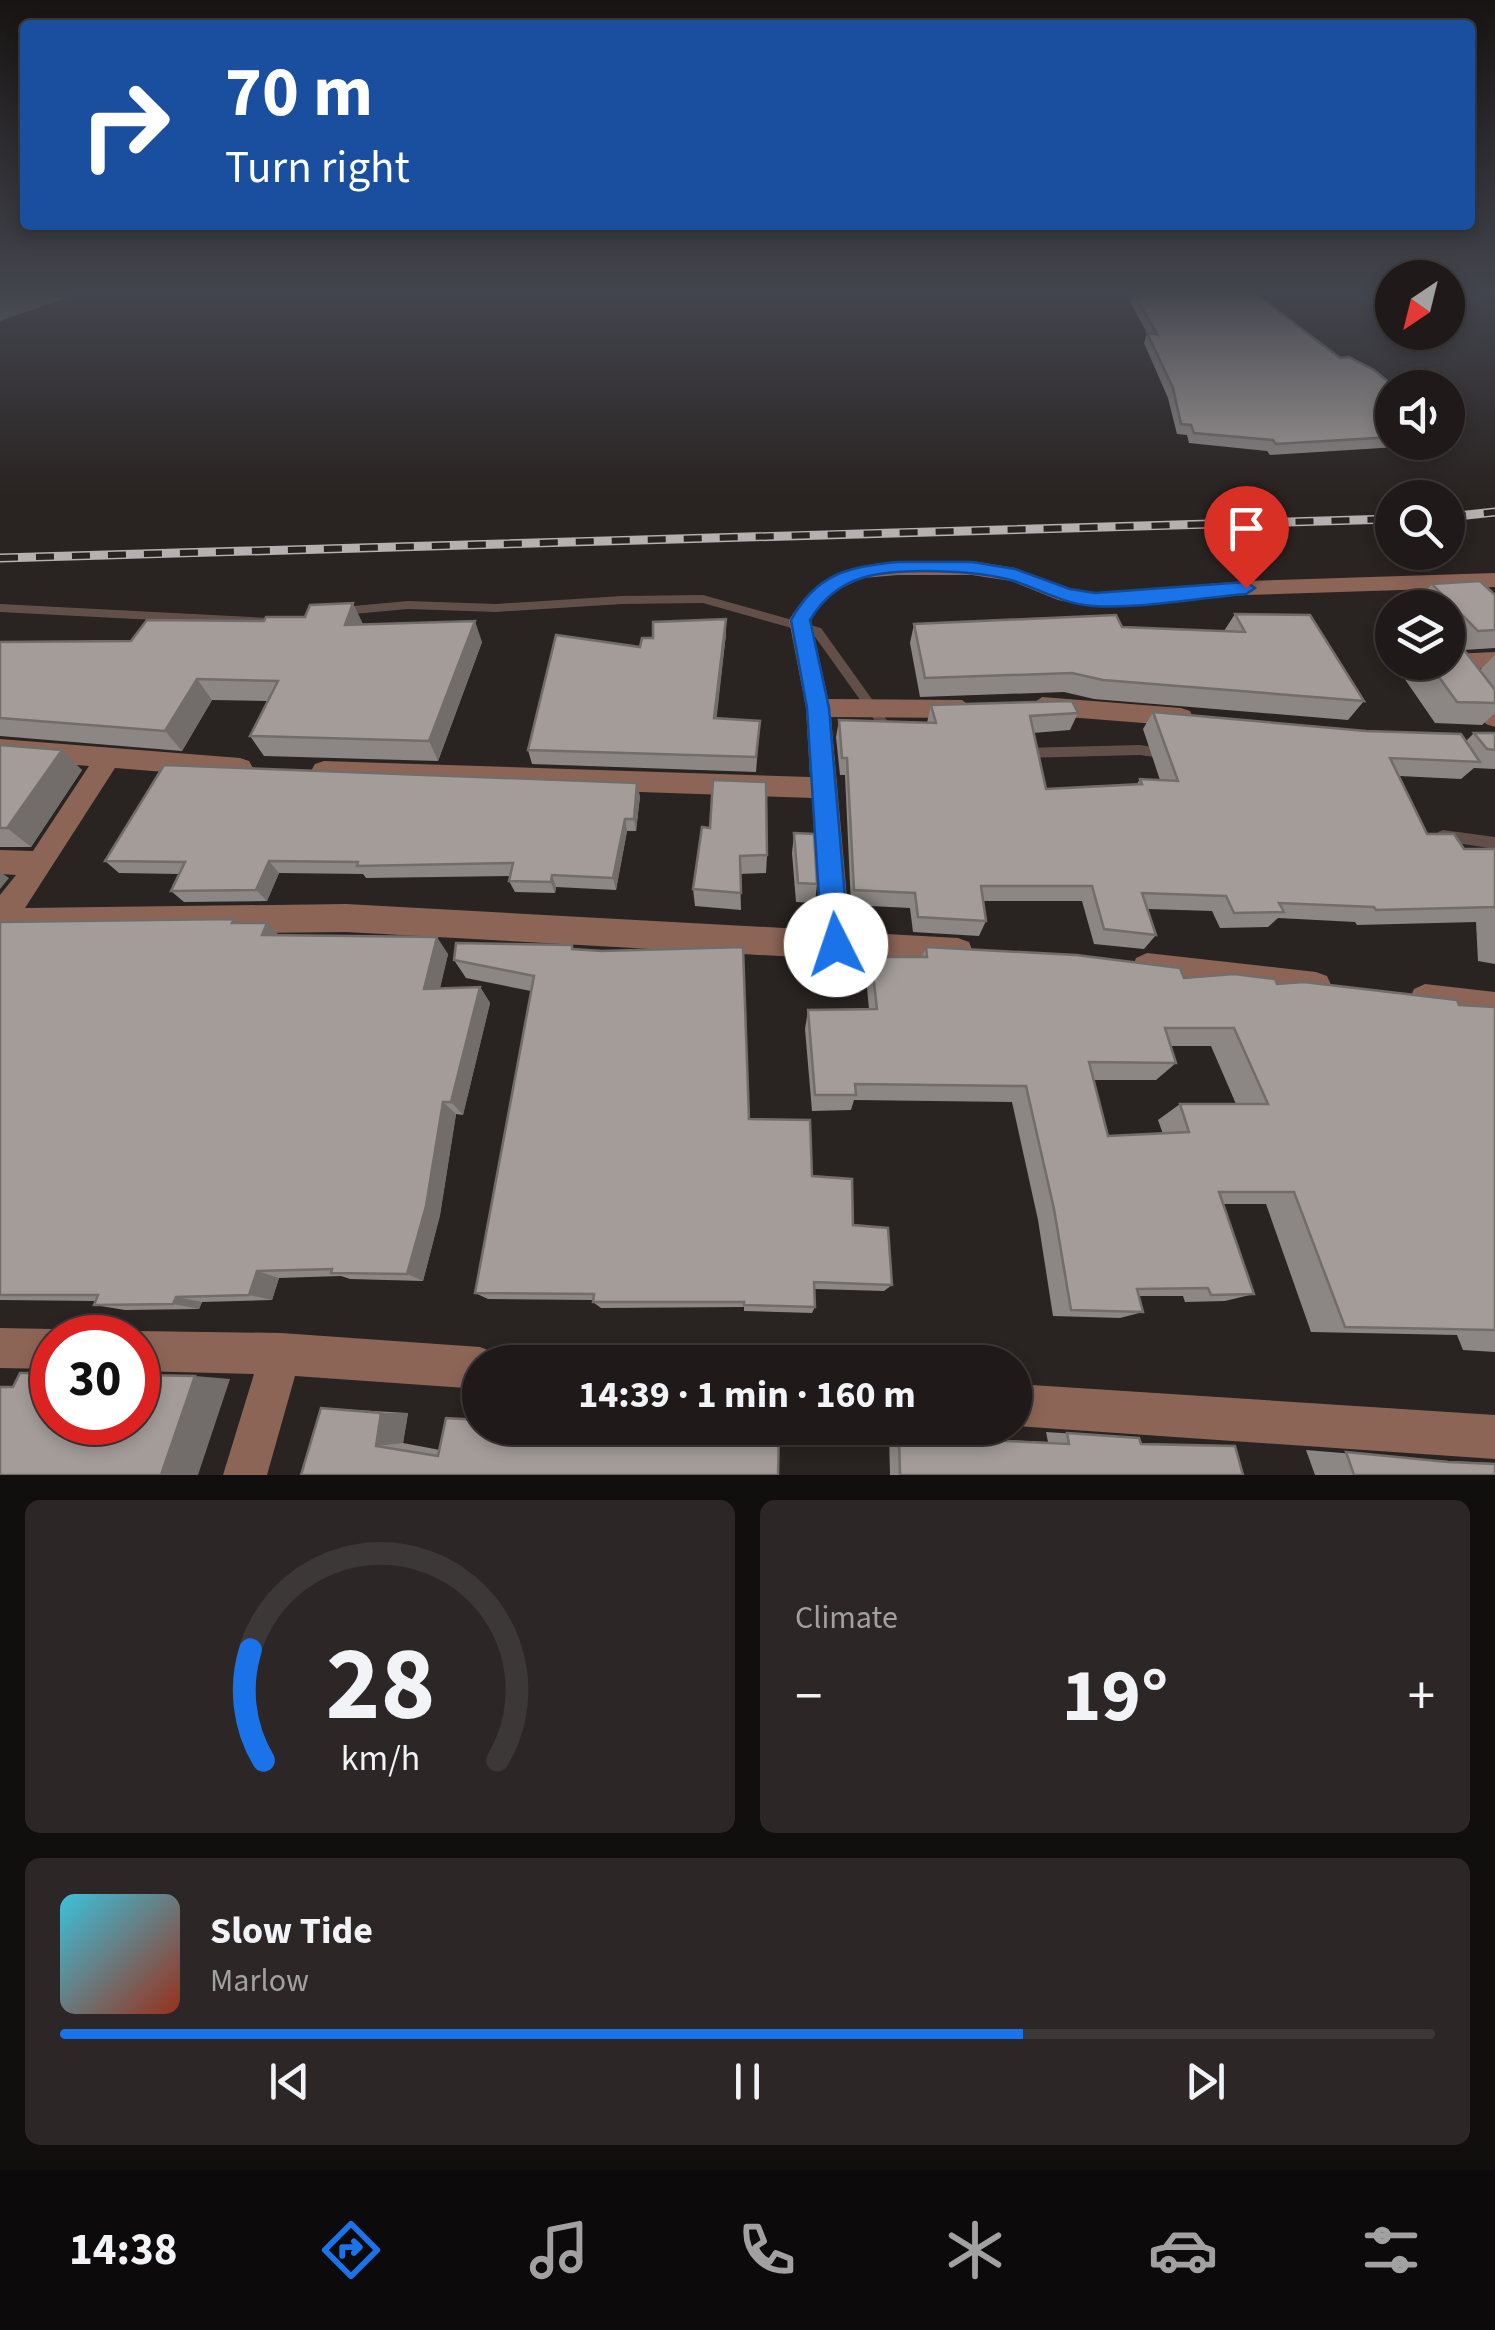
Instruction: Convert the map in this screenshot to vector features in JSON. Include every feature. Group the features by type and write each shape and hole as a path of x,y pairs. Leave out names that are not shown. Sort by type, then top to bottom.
{"street":[{"path":"836,945 818,708 800,620 812,600 830,585 859,572 972,568 1015,575 1066,595 1095,600 1246,588 1495,580"},
{"path":"1376,585 1381,590"},
{"path":"1465,659 1495,660"},
{"path":"1465,679 1495,718"},
{"path":"1015,707 1064,705 1093,712 1198,719"},
{"path":"818,708 983,709"},
{"path":"0,748 262,769"},
{"path":"0,920 110,757"},
{"path":"300,770 824,788"},
{"path":"0,862 41,863"},
{"path":"0,920 346,918 988,954"},
{"path":"1118,964 1343,990"},
{"path":"1400,997 1495,1008"},
{"path":"0,1348 30,1349"},
{"path":"160,1351 281,1354 462,1367"},
{"path":"245,1475 281,1354"},
{"path":"1032,1406 1495,1436"}],"building":[{"path":"1160,360 1354,360 1375,371 1375,438 1276,444 1273,440 1194,433 1191,425 1181,424 1173,388"},
{"path":"1480,581 1495,595 1495,630 1478,631 1465,618 1465,590 1438,590 1432,584"},
{"path":"353,603 345,625 475,621 429,741 250,736 278,681 197,679 165,731 0,718 0,642 131,641 147,620 264,621 266,617 305,617 310,605"},
{"path":"1235,614 1310,615 1364,701 1103,680 1072,673 925,678 914,624 1116,615 1122,627 1245,632"},
{"path":"726,619 714,718 760,721 756,757 528,750 556,635 640,647 642,638 653,638 653,622"},
{"path":"1465,651 1495,690 1495,703 1457,702 1441,680 1465,680"},
{"path":"1072,701 1078,713 1030,716 1046,789 1142,784 1140,779 1178,781 1153,712 1366,731 1461,734 1480,762 1390,758 1427,834 1454,834 1464,849 1495,849 1495,907 1376,910 1279,903 1284,912 1234,913 1226,896 1142,893 1156,935 1104,929 1092,886 981,886 986,921 918,917 915,893 854,890 847,758 842,758 839,720 936,723 931,705"},
{"path":"1474,733 1495,733 1495,750 1487,749"},
{"path":"0,745 62,750 7,828 0,828"},
{"path":"164,765 637,783 634,819 625,819 613,878 552,875 551,882 509,881 513,863 357,866 358,862 269,861 256,890 171,891 185,862 105,861"},
{"path":"713,780 766,782 767,855 740,856 741,893 693,889 702,827 710,828"},
{"path":"794,833 814,834 817,884 798,883"},
{"path":"234,919 232,923 267,923 262,935 437,937 424,989 480,987 451,1102 443,1102 426,1206 407,1274 331,1273 332,1269 257,1271 249,1295 176,1297 173,1304 94,1305 98,1295 0,1295 0,922"},
{"path":"456,943 572,945 572,949 602,951 743,947 749,1119 810,1120 812,1176 852,1179 853,1225 888,1228 892,1285 814,1282 815,1307 744,1302 593,1302 594,1294 475,1293 534,976 454,960"},
{"path":"926,947 1076,955 1180,968 1184,978 1234,974 1275,979 1277,984 1304,982 1495,1007 1495,1330 1345,1327 1294,1192 1219,1192 1254,1294 1211,1295 1208,1288 1137,1289 1143,1312 1071,1310 1054,1209 1026,1086 855,1084 856,1095 815,1095 808,1010 877,1009 871,957 927,957","holes":["1165,1028 1234,1028 1268,1104 1180,1104 1189,1132 1108,1136 1089,1062 1176,1063"]},
{"path":"20,1373 30,1373 30,1445 160,1445 160,1375 195,1376 161,1475 0,1475 0,1387 13,1387"},
{"path":"321,1408 381,1413 376,1446 438,1456 446,1418 462,1419 462,1445 779,1445 778,1475 301,1475"},
{"path":"1067,1433 1139,1438 1141,1444 1235,1446 1243,1475 900,1475 899,1445 1069,1444"},
{"path":"1346,1452 1495,1464 1495,1475 1354,1475"}],"waterway":[{"path":"343,611 408,605 496,608 703,599 817,631 890,733"},
{"path":"0,608 269,622"},
{"path":"1022,753 1140,750 1167,754"},
{"path":"1443,836 1495,843"}],"railway":[{"path":"1465,515 1495,512"},
{"path":"0,558 1375,519"}],"route":[{"path":"836,945 818,708 800,620 812,600 830,585 859,572 898,568 972,568 1015,575 1066,595 1095,600 1246,588"}]}
